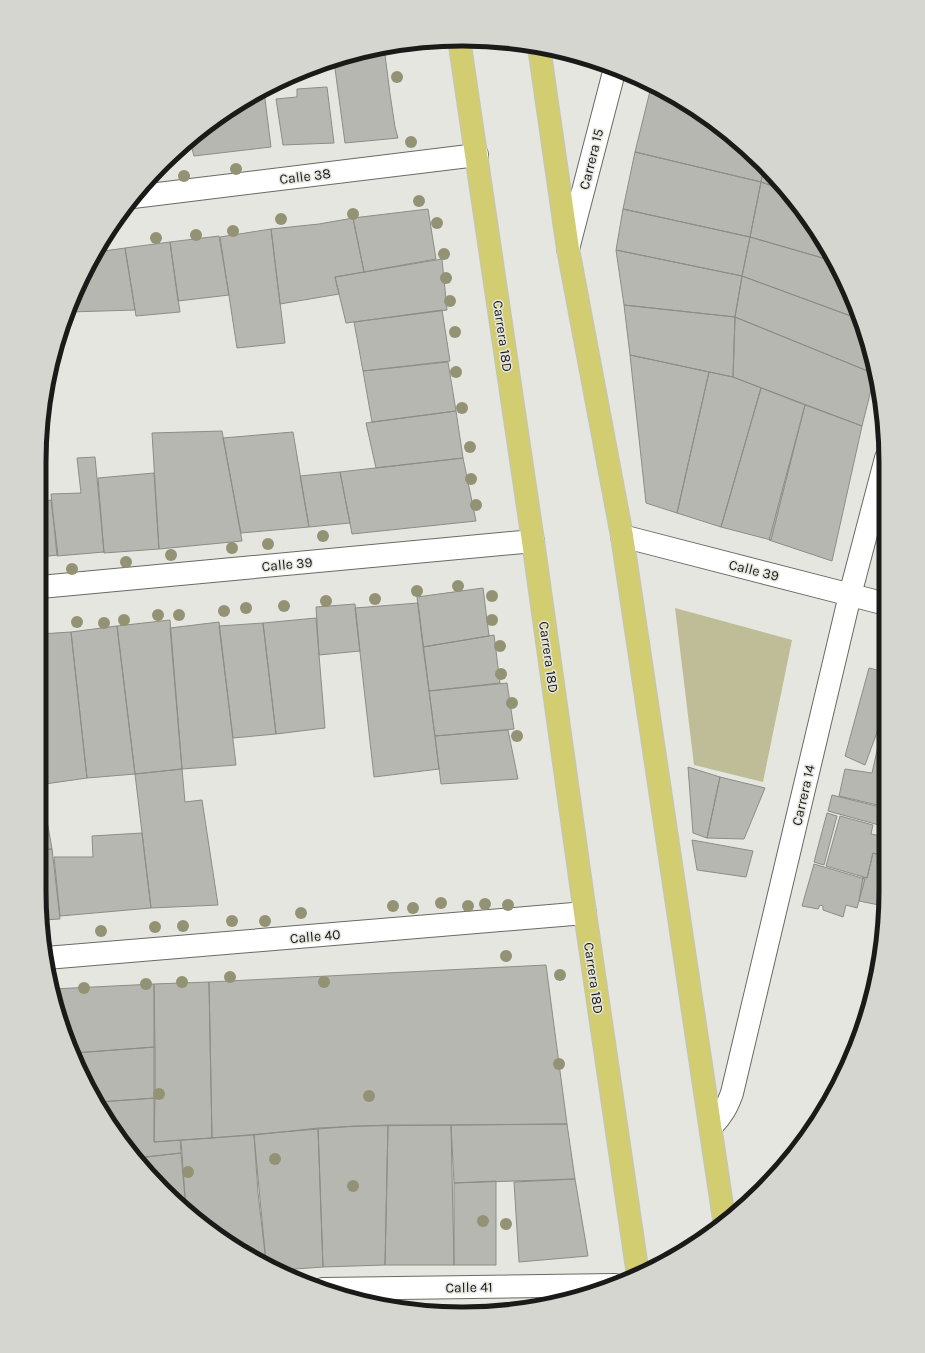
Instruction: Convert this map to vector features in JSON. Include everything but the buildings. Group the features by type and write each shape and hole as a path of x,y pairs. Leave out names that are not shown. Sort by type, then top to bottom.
{"main road":[{"name":"Carrera 18D","path":"460,46 533,541 585,914 637,1268"},
{"path":"540,53 568,249 622,536 723,1215"}],"street":[{"name":"Carrera 15","path":"568,249 612,74"},
{"name":"Calle 38","path":"143,196 477,155"},
{"name":"Carrera 14","path":"711,1127 727,1108 732,1093 850,594 879,484"},
{"name":"Calle 39","path":"622,536 879,602"},
{"name":"Calle 39","path":"46,586 533,541"},
{"name":"Calle 40","path":"52,958 585,914"},
{"name":"Calle 41","path":"341,1289 595,1285"}],"green space":[{"path":"675,608 792,640 763,782 694,765"}]}
